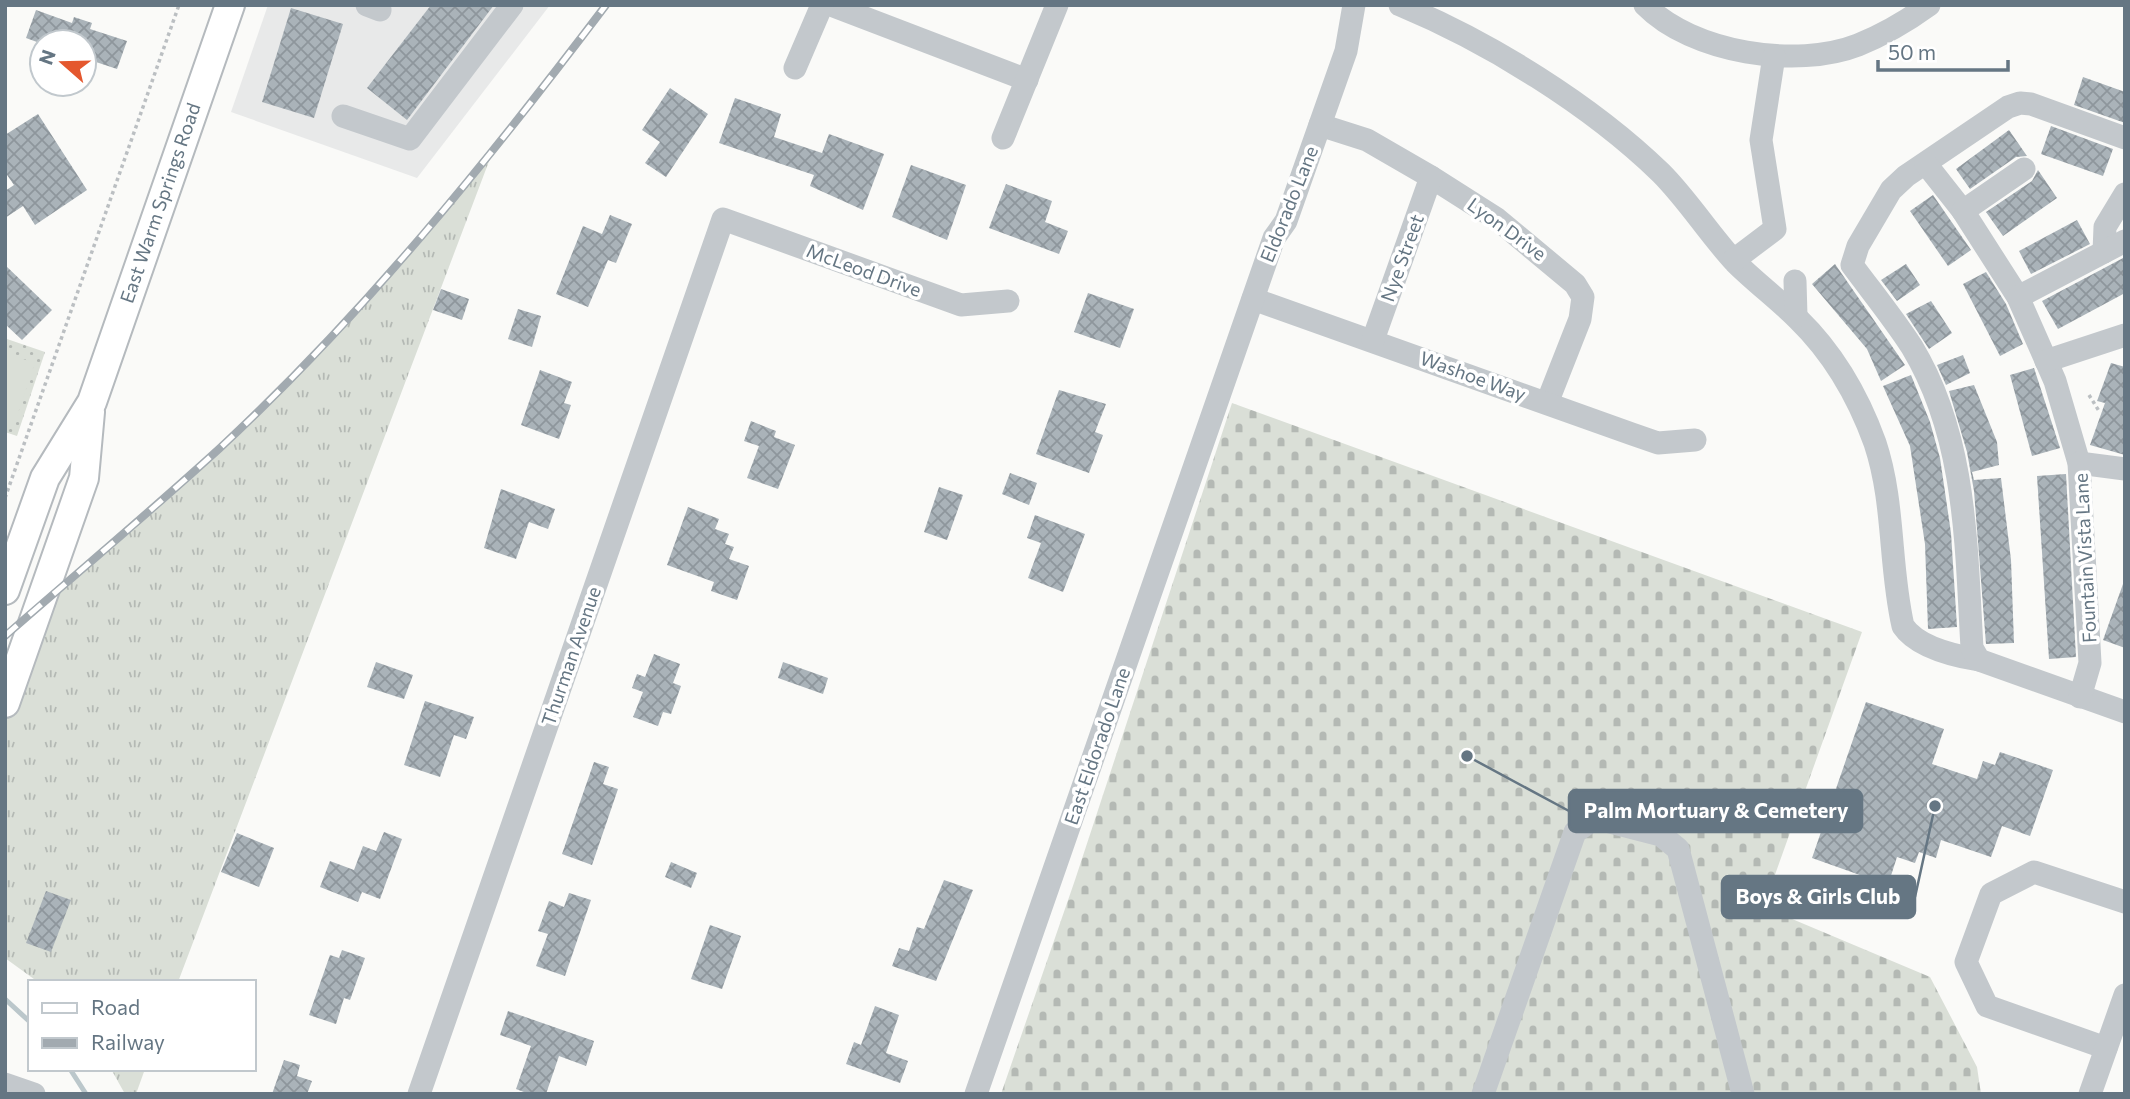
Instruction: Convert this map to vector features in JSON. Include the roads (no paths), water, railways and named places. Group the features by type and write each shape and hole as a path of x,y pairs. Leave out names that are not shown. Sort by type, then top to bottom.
{"main road":[{"name":"East Warm Springs Road","path":"5,590 46,478 92,402 230,5"},
{"name":"East Warm Springs Road","path":"5,703 84,478 92,402"}],"street":[{"path":"343,116 410,139 512,5"},
{"path":"795,68 822,5"},
{"path":"831,5 1027,80"},
{"path":"1003,138 1056,5"},
{"path":"1400,5 1463,34 1577,104 1622,137 1662,174 1734,260 1844,364 1875,443 1899,531 1899,611 1908,633 1961,657 1979,660 2124,709"},
{"path":"1652,8 1698,38 1742,52 1774,56 1814,55 1857,46 1929,5"},
{"name":"Eldorado Lane","path":"1218,398 1274,238 1286,221 1346,51 1354,7"},
{"path":"1734,260 1774,229 1761,141 1774,56"},
{"path":"1979,660 1972,648 1965,520 1954,453 1946,424 1913,349 1853,265 1858,246 1891,190 2008,107 2020,103 2125,138"},
{"name":"Lyon Drive","path":"1320,125 1367,141 1431,177 1520,236 1564,272 1583,298 1580,319 1547,403"},
{"name":"Fountain Vista Lane","path":"1926,164 1963,211 2018,297 2046,361 2079,463 2090,663 2080,696"},
{"path":"1963,211 2025,169"},
{"name":"Nye Street","path":"1373,340 1431,177"},
{"path":"2104,252 2105,227 2125,194"},
{"name":"McLeod Drive","path":"723,219 961,305 1008,302"},
{"name":"Thurman Avenue","path":"419,1094 723,219"},
{"path":"2018,297 2125,241"},
{"path":"1795,281 1796,316"},
{"name":"Washoe Way","path":"1253,299 1658,443 1695,440"},
{"path":"2046,361 2125,335"},
{"name":"East Eldorado Lane","path":"976,1094 1218,398"},
{"path":"2079,463 2125,470"},
{"path":"1483,1094 1575,832 1595,818 1661,835 1678,849 1743,1094"},
{"path":"2106,1048 1987,1006 1966,962 1991,894 2034,872 2125,902"},
{"path":"2090,1094 2125,995"},
{"path":"5,1083 34,1094"}],"waterway":[{"path":"5,999 28,1020"},
{"path":"71,1071 86,1094"}],"railway":[{"path":"5,636 220,448 324,344 423,235 606,5"}],"place":[{"name":"Palm Mortuary & Cemetery","path":"1467,756"},
{"name":"Boys & Girls Club","path":"1935,806"}]}
